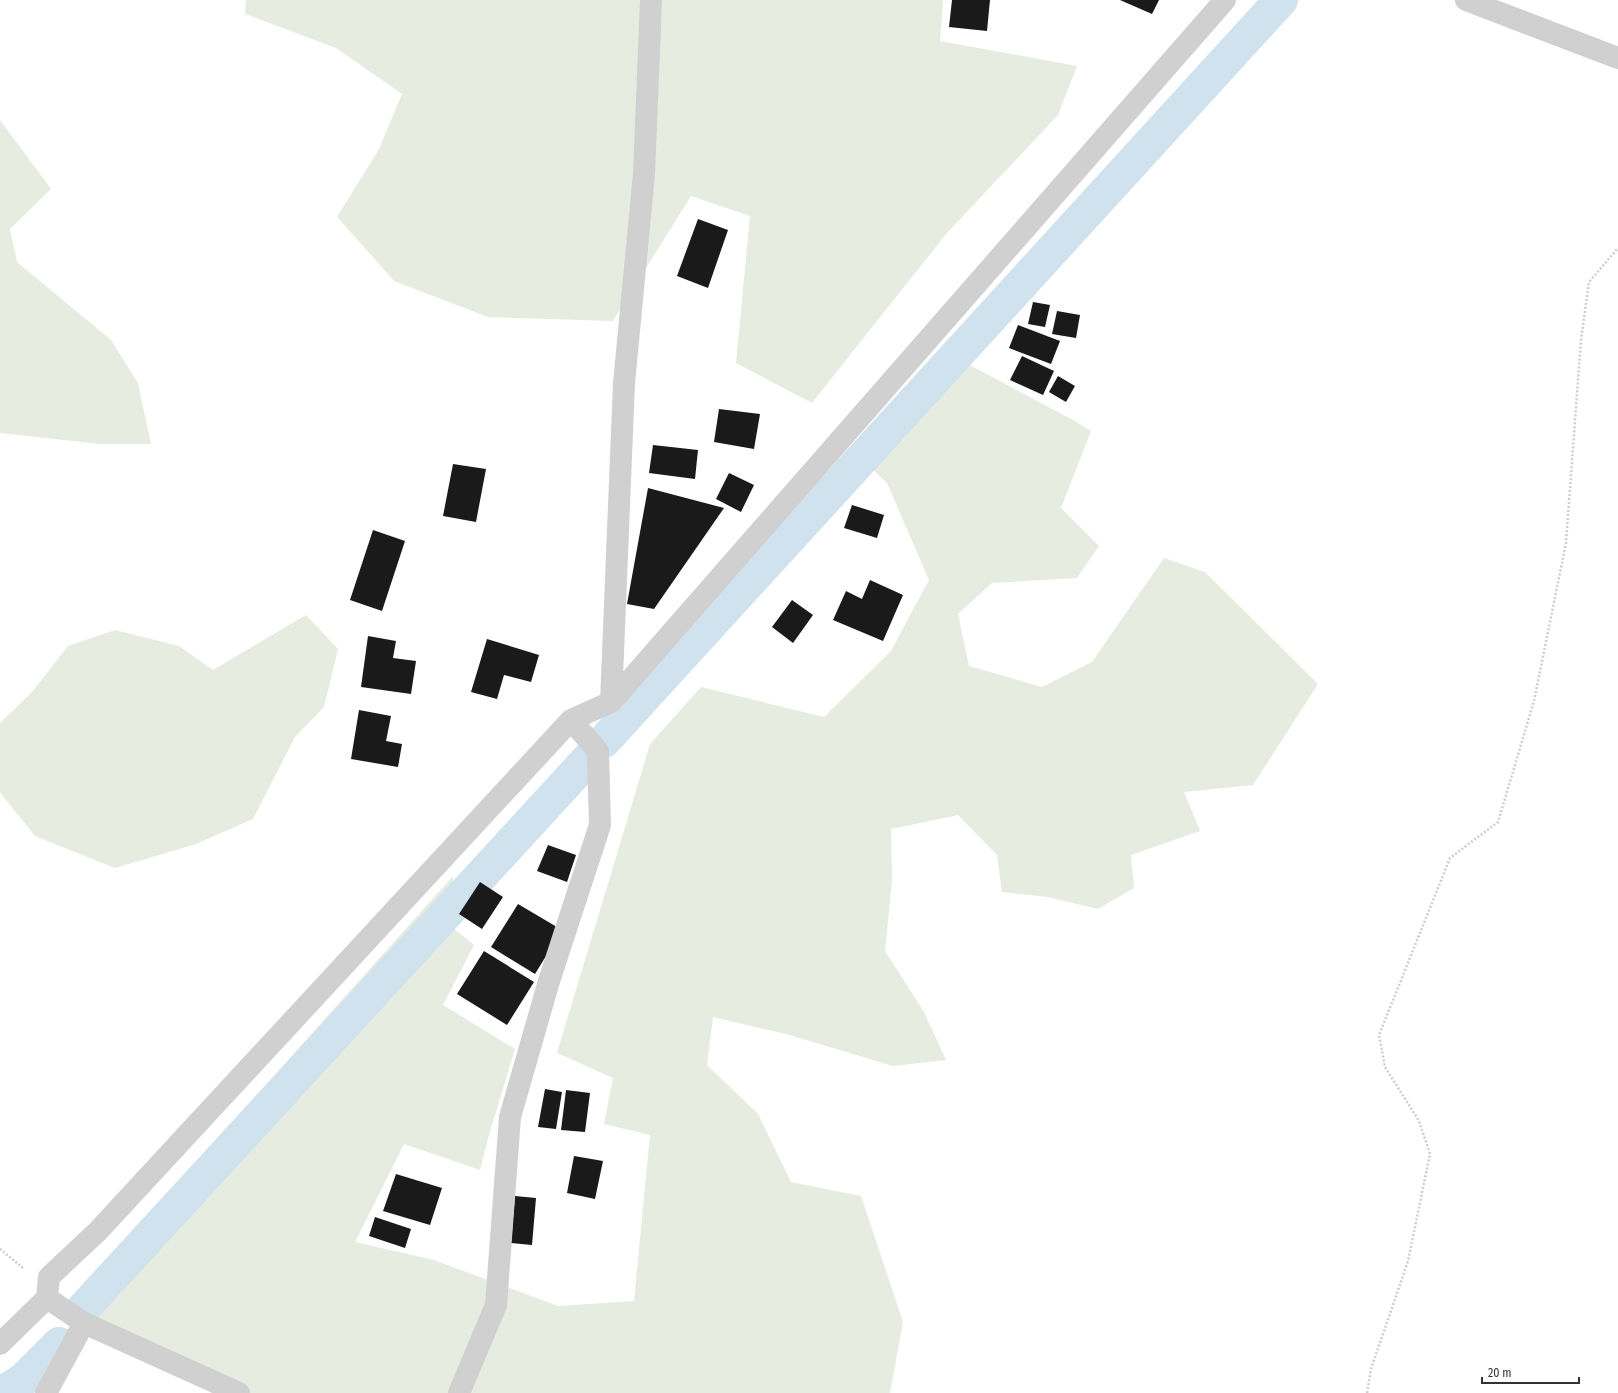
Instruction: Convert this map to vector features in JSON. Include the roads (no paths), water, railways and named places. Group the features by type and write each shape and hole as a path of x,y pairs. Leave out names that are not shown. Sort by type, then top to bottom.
{"street":[{"path":"611,702 624,383 644,174 651,0"},
{"path":"0,1344 47,1298 49,1277 98,1231 572,720 611,702 1225,0"},
{"path":"1466,0 1618,58"},
{"path":"459,1393 496,1305 510,1117 549,981 600,825 598,751 572,720"},
{"path":"47,1298 84,1323 239,1393"},
{"path":"46,1393 84,1323"}],"waterway":[{"path":"604,741 1281,0"},
{"path":"82,1310 590,757"},
{"path":"2,1393 23,1380 59,1344"}]}
